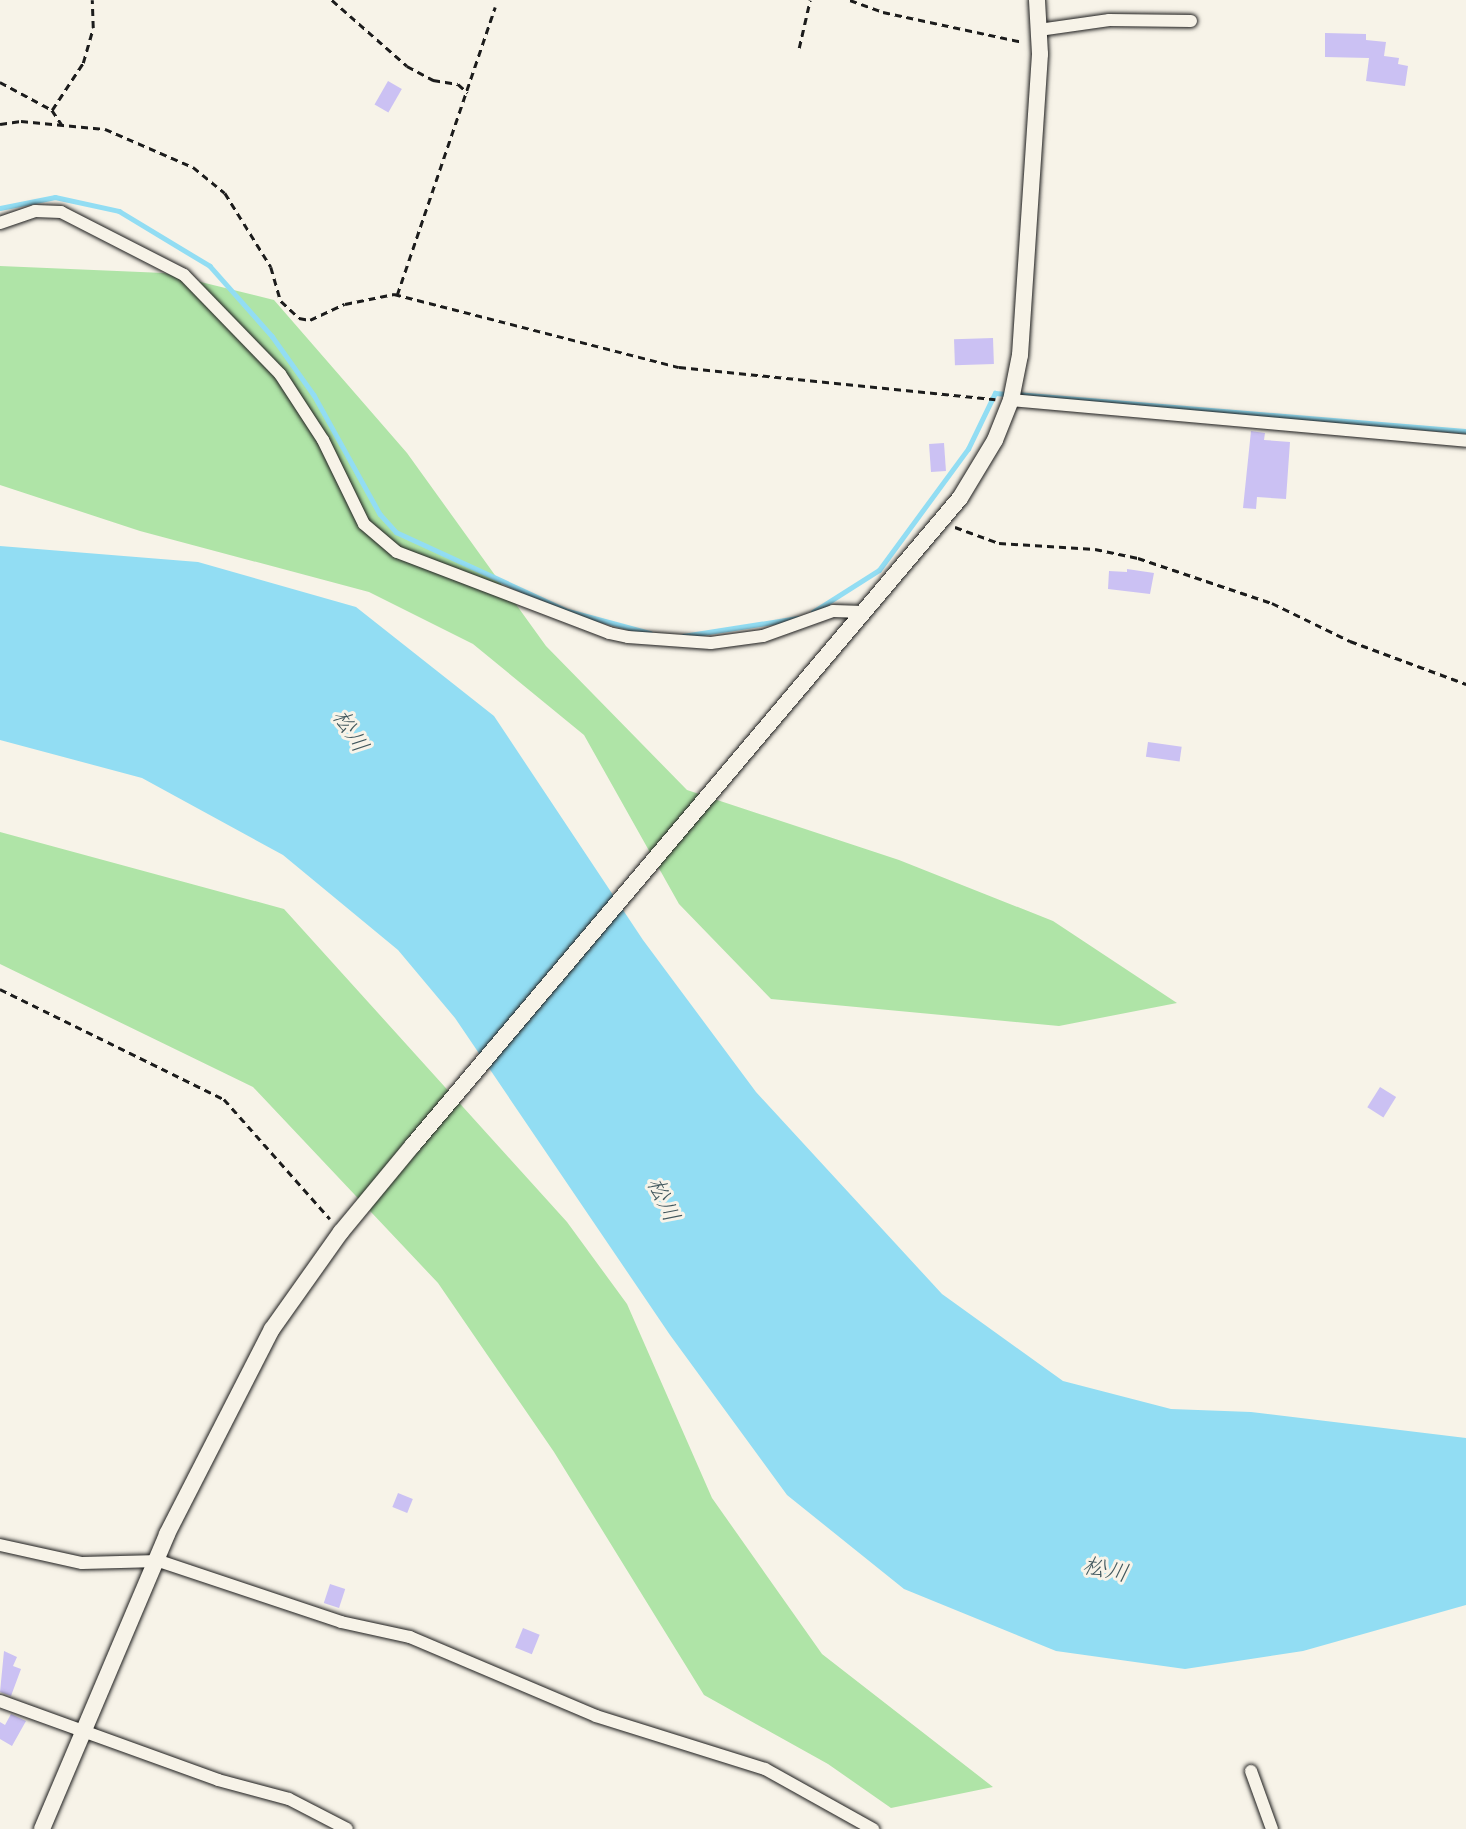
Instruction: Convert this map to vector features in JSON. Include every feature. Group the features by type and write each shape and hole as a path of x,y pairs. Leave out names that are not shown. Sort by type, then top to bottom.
{"street":[{"path":"42,1829 155,1562 272,1329 341,1233 941,520 995,440 1011,400 1020,355 1039,37 1037,0"},
{"path":"1039,37 1130,19 1191,21"},
{"path":"0,223 35,211 61,212 184,275 280,374 323,440 364,524 397,552 608,633 628,637 711,643 763,636 833,611 864,611"},
{"path":"1011,400 1466,441"},
{"path":"0,1545 82,1563 155,1562 341,1622 423,1642 596,1716 765,1769 873,1829"},
{"path":"0,1701 218,1780 281,1796 347,1829"},
{"path":"1251,1771 1272,1829"}],"path":[{"path":"52,110 83,63 93,28 92,0"},
{"path":"332,0 407,66 433,80 458,85 467,93"},
{"path":"799,48 810,0"},
{"path":"850,0 883,12 1039,37"},
{"path":"397,295 433,199 444,148 467,93 495,7"},
{"path":"0,82 52,110 62,125"},
{"path":"0,124 105,129 212,180 271,267 281,301 299,318 310,320 345,304 397,295 680,367 1011,400"},
{"path":"941,520 999,543 1095,550 1138,558 1272,603 1350,642 1466,684"},
{"path":"0,989 224,1099 264,1140 341,1233"}],"green space":[{"path":"0,266 164,273 274,300 407,453 546,646 687,790 899,860 1053,921 1177,1003 1059,1026 771,999 679,904 584,735 473,644 369,592 140,531 0,485"},
{"path":"0,832 284,909 567,1222 627,1304 712,1498 822,1654 993,1787 891,1808 828,1764 704,1695 554,1452 438,1283 253,1087 0,964"}],"water":[{"name":"松川","path":"0,546 198,562 356,607 494,716 643,940 756,1092 942,1294 1063,1381 1171,1409 1251,1412 1466,1438 1466,1605 1303,1651 1185,1669 1056,1651 904,1589 787,1495 670,1335 455,1018 398,950 283,855 142,778 0,740"}],"building":[{"path":"1325,33 1366,34 1366,40 1386,42 1384,56 1399,58 1398,64 1408,66 1405,86 1366,81 1369,58 1325,57"},
{"path":"388,81 402,89 388,112 374,104"},
{"path":"993,338 994,364 955,365 954,339"},
{"path":"1251,431 1265,433 1264,440 1290,442 1286,499 1257,497 1256,509 1243,508"},
{"path":"944,443 946,471 931,472 929,444"},
{"path":"1127,569 1154,573 1150,594 1108,589 1109,571 1127,572"},
{"path":"1148,742 1182,747 1180,762 1146,757"},
{"path":"1380,1087 1396,1097 1383,1117 1367,1107"},
{"path":"398,1493 413,1499 407,1513 392,1507"},
{"path":"330,1584 345,1589 339,1608 324,1603"},
{"path":"523,1628 540,1635 532,1654 515,1647"},
{"path":"4,1651 17,1657 13,1666 21,1669 11,1696 0,1692"},
{"path":"11,1714 26,1721 12,1746 0,1739 0,1722 5,1725"}],"waterway":[{"path":"0,208 55,197 119,211 210,266 272,336 314,395 380,514 396,532 568,611 650,633"},
{"path":"813,612 879,570 968,449 995,393 1007,394"},
{"path":"1016,394 1466,431"},
{"path":"683,636 798,618"}]}
